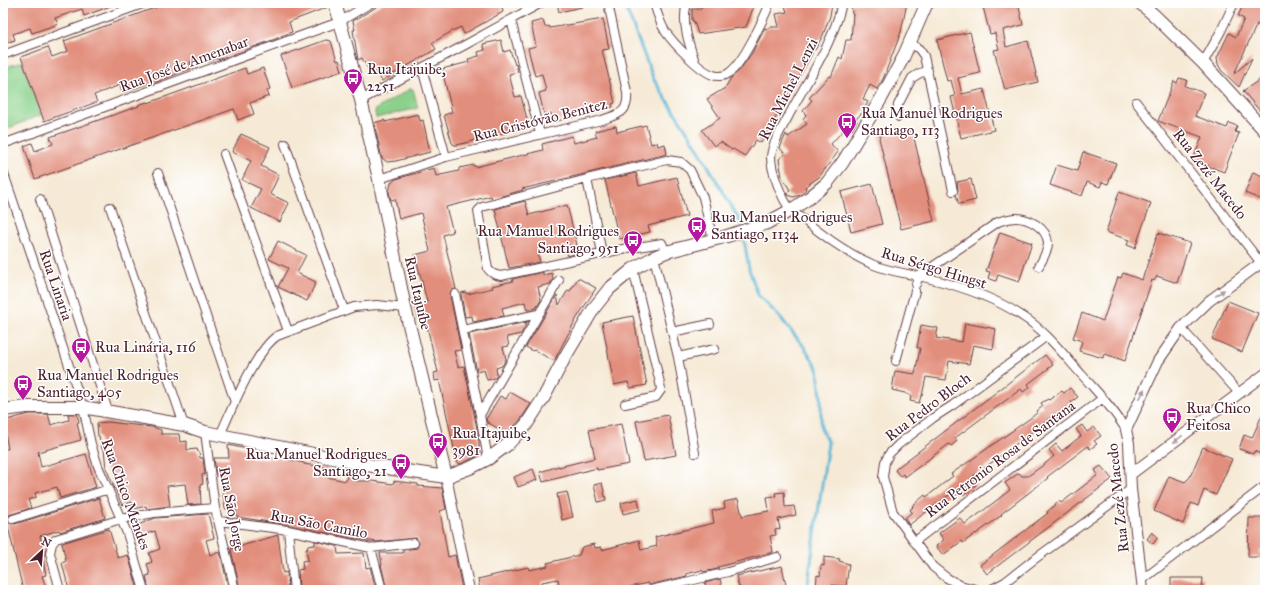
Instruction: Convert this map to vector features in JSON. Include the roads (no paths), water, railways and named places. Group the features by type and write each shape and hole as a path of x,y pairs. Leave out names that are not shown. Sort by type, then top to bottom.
{"main road":[{"name":"Rua Itajuíbe","path":"335,3 361,100 379,178 405,308 446,477"},
{"path":"1140,3 1203,63 1265,131"},
{"path":"3,410 27,407 83,407 184,425 205,432 367,465 446,477 470,468 488,459 507,445 526,425 544,397 564,357 594,308 609,288 633,269 666,252 767,223 809,198 827,183 843,162 878,103 910,43 926,4"}],"street":[{"path":"3,55 145,3"},
{"name":"Rua José de Amenabar","path":"3,144 339,22 371,3"},
{"path":"361,100 541,3"},
{"name":"Rua Cristóvão Benitez","path":"379,178 446,158 618,115 623,111 628,99 608,3"},
{"path":"654,3 666,32 682,52 713,75 721,76 730,73 738,65 765,17 770,3"},
{"path":"687,3 685,10 685,21 687,38 695,62"},
{"name":"Rua Michel Lenzi","path":"791,210 783,199 775,178 771,156 774,144 797,99 821,58 840,15 842,3"},
{"path":"1203,63 1221,31 1234,3"},
{"path":"511,20 540,134"},
{"path":"910,43 919,49 924,56 953,191"},
{"path":"422,68 446,158"},
{"path":"899,117 897,111 898,105 912,78 920,73 928,71"},
{"name":"Rua Zezé Macedo","path":"1136,102 1263,262 1208,301 1181,328 1158,361 1126,430 1129,443 1131,489 1142,585"},
{"path":"285,144 344,310"},
{"path":"224,154 288,331"},
{"path":"666,252 662,244 632,247 501,276 492,274 488,269 478,211 479,208 587,179 667,160 681,162 690,170 703,197 719,238"},
{"name":"Rua Linaria","path":"3,171 83,407"},
{"path":"158,173 235,402"},
{"path":"587,179 602,253"},
{"path":"40,198 108,411"},
{"path":"110,206 184,425"},
{"name":"Rua Sérgo Hingst","path":"791,210 827,239 851,254 875,266 917,284 968,289 1022,316 1047,336 1103,398 1119,418 1126,430"},
{"path":"896,361 917,284 998,222 1008,218 1018,218 1041,228 1047,239 1047,250 1039,266"},
{"path":"654,257 678,357 695,453"},
{"path":"625,404 656,397 661,390 633,269"},
{"path":"480,415 559,280"},
{"path":"456,294 488,459"},
{"path":"220,435 252,369 270,341 277,336 354,307 367,305 405,308"},
{"path":"463,330 538,314"},
{"path":"672,332 710,324"},
{"path":"1181,328 1239,393"},
{"name":"Rua Pedro Bloch","path":"1047,336 933,418 888,454 883,476 892,512 933,567 946,578 960,585 979,590 990,590 1006,582 1032,561 1131,489"},
{"path":"678,357 715,349"},
{"path":"1131,474 1265,374"},
{"name":"Rua Petronio Rosa de Santana","path":"914,542 1103,398"},
{"name":"Rua Chico Mendes","path":"83,407 91,444 98,466 127,533 144,590"},
{"name":"Rua São Jorge","path":"205,432 215,508 235,590"},
{"name":"Rua Itajuíbe","path":"446,477 469,590"},
{"path":"1142,585 1265,486"},
{"path":"13,518 109,489"},
{"path":"60,590 50,553 52,544 56,539 121,520 154,513 215,508"},
{"name":"Rua São Camilo","path":"219,521 288,530 371,548 414,543"},
{"path":"288,530 294,590"},
{"path":"371,548 382,590"},
{"path":"651,590 728,572 777,557"}],"waterway":[{"path":"624,3 654,80 696,145 741,223 742,229"},
{"path":"743,234 749,269 758,295 780,317 805,348 818,369 821,397 821,428 828,443 807,590"}],"place":[{"name":"Rua Itajuibe, 2251","path":"353,95"},
{"name":"Rua Manuel Rodrigues Santiago, 113","path":"847,139"},
{"name":"Rua Manuel Rodrigues Santiago, 1134","path":"697,243"},
{"name":"Rua Manuel Rodrigues Santiago, 951","path":"633,257"},
{"name":"Rua Linária, 116","path":"81,364"},
{"name":"Rua Manuel Rodrigues Santiago, 405","path":"23,401"},
{"name":"Rua Chico Feitosa","path":"1172,434"},
{"name":"Rua Itajuibe, 3981","path":"438,459"},
{"name":"Rua Manuel Rodrigues Santiago, 21","path":"401,480"}]}
